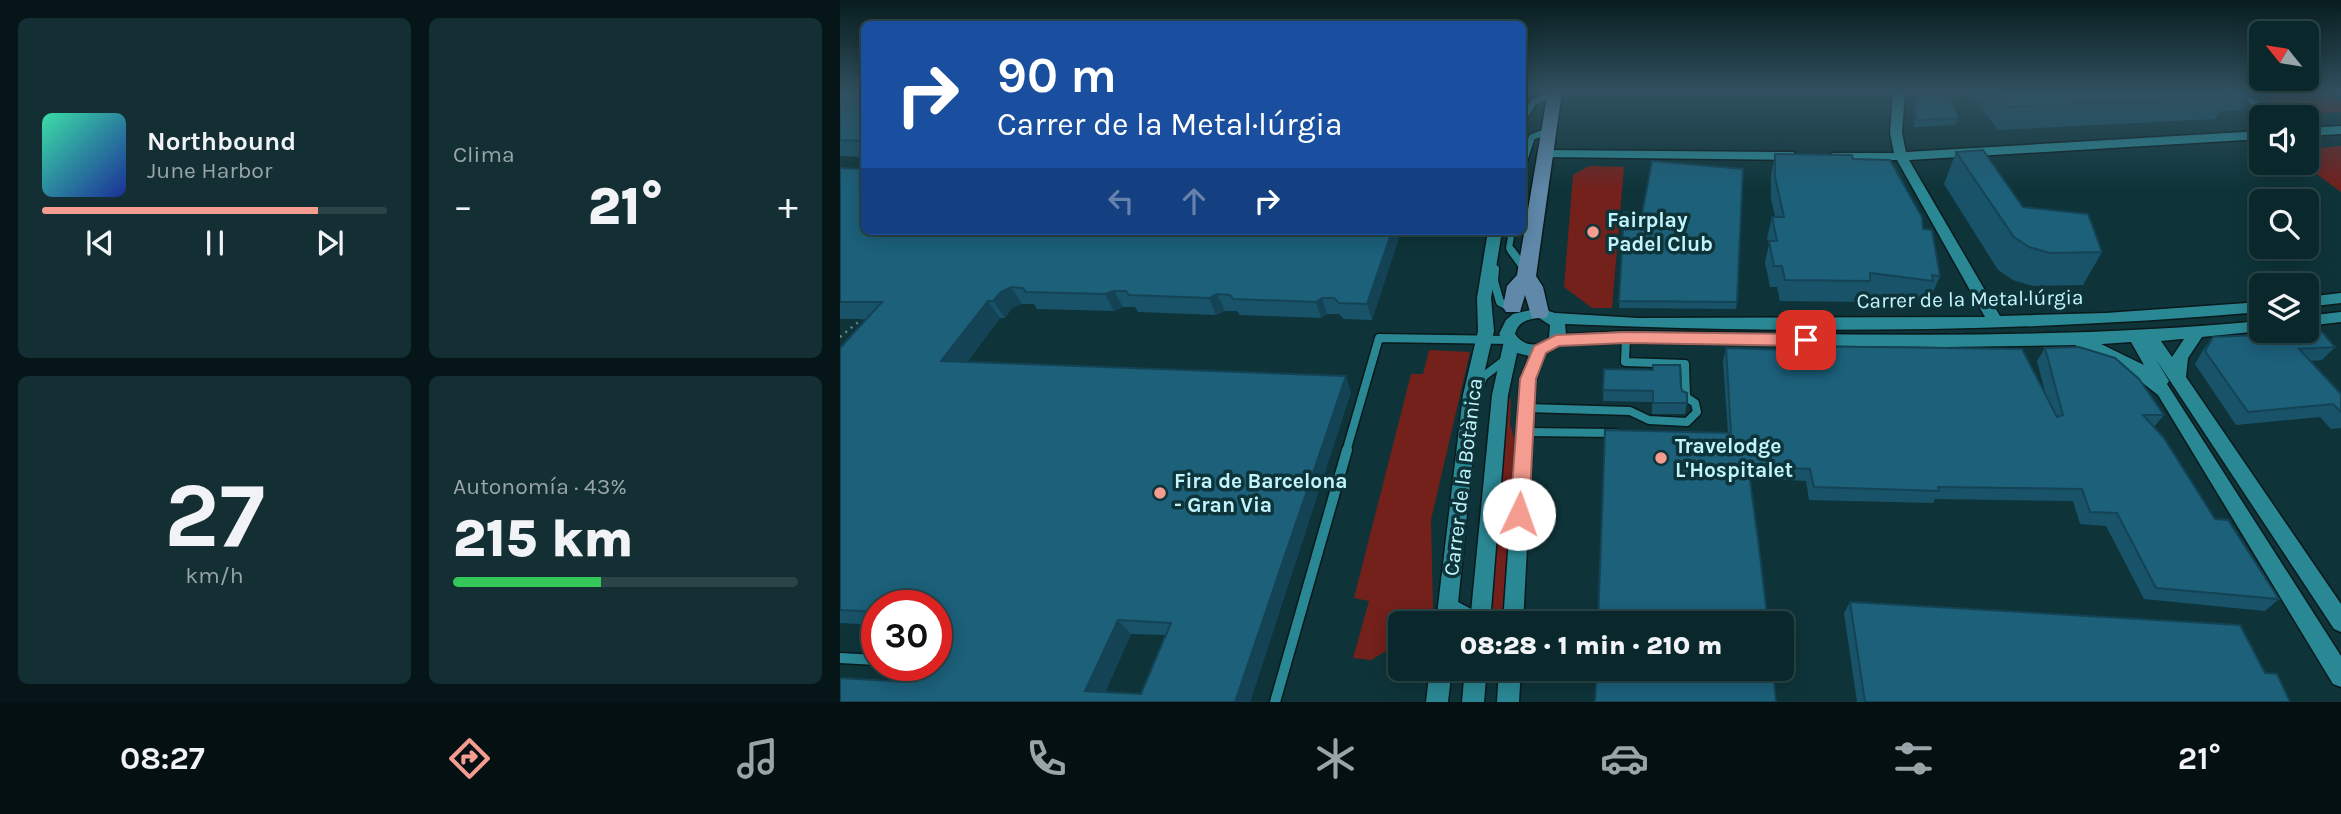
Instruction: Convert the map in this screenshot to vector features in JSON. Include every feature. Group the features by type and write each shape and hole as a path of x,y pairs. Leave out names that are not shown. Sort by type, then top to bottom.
{"street":[{"path":"1513,312 1517,286 1526,275 1550,124"},
{"path":"1897,124 1901,156 1995,321"},
{"path":"2319,131 2341,130"},
{"path":"1547,154 1901,156 2249,136"},
{"name":"Carrer de la Botànica","path":"1447,611 1471,396 1485,337 1487,318 1484,298 1497,235"},
{"path":"1509,347 1539,350 1556,340 1560,328 1546,316 1526,275"},
{"path":"2319,301 2341,298"},
{"name":"Carrer de la Metal·lúrgia","path":"1513,312 1522,315 1634,323 2061,321 2249,308"},
{"name":"Carrer de la Botànica","path":"1481,611 1500,394 1509,347 1507,334 1513,312"},
{"path":"2172,336 2177,315"},
{"path":"2319,320 2341,317"},
{"path":"2061,321 2142,340 2178,377 2341,622"},
{"name":"Carrer de la Metal·lúrgia","path":"1556,340 1626,337 2142,340 2249,327"},
{"path":"2178,377 2180,356 2196,334"},
{"path":"2142,340 2164,391"},
{"path":"2074,341 2126,361 2144,372 2164,391 2341,677"},
{"path":"1514,611 1528,379 1539,350"},
{"path":"1437,702 1439,681"},
{"path":"1473,702 1475,681"},
{"path":"1508,702 1509,681"}],"lane":[{"path":"1526,150 1532,137 1549,131"},
{"path":"1498,235 1494,281 1500,302 1513,312"},
{"path":"1511,235 1509,248 1526,275"},
{"path":"1275,702 1379,338 1485,337 1509,347 1484,376 1477,395 1453,605 1463,611"},
{"path":"1526,408 1630,411 1649,420 1667,421 1687,422 1694,417 1697,412 1695,403 1686,397 1685,364 1626,362 1626,337"},
{"path":"1524,432 1629,433"},
{"path":"840,658 861,659"}],"path":[{"path":"840,337 866,315"}],"shaded area":[{"path":"2341,146 2341,192 2318,175 2319,148"},
{"name":"Fairplay Padel Club","path":"1589,166 1624,167 1612,308 1592,308 1564,287 1573,175"},
{"path":"1429,350 1470,352 1431,520 1433,608 1432,611 1388,611 1388,650 1371,660 1353,658 1369,601 1354,598 1411,374 1423,374"},
{"path":"1507,399 1511,399 1510,424 1515,441 1503,611 1491,611"}],"building":[{"path":"840,124 861,124 861,141 840,140"},
{"path":"1983,150 2023,207 2088,214 2102,252 2050,253 2029,247 2014,237 1956,152"},
{"path":"1775,154 1852,155 1853,159 1890,160 1922,217 1923,229 1932,230 1940,276 1932,275 1933,281 1870,273 1870,281 1785,280 1782,266 1774,266 1769,241 1777,241 1772,217 1784,217 1775,177"},
{"path":"1652,161 1743,169 1737,302 1619,301 1624,212 1642,214"},
{"path":"840,168 861,169 861,235 1391,235 1367,304 1339,303 1334,298 1322,298 1316,302 1233,299 1230,295 1217,294 1209,298 1129,295 1126,291 1105,294 1026,292 1023,288 1011,287 1001,292 993,301 988,301 941,361 1346,376 1235,702 840,702 840,678 861,681 952,681 952,590 861,590 861,611 840,610 840,348 882,302 840,302","holes":["1118,620 1171,623 1141,694 1085,691"]},
{"path":"2319,332 2322,332 2335,347 2299,349 2341,394 2341,412 2333,404 2248,412 2205,351 2213,337 2249,335 2249,343 2319,343"},
{"path":"1787,346 2022,349 2057,417 2063,415 2045,348 2079,347 2115,358 2139,379 2164,415 2143,415 2164,438 2215,519 2228,520 2279,599 2156,588 2117,513 2090,512 2082,489 1938,487 1939,491 1814,487 1810,469 1748,466 1767,611 1598,611 1605,430 1731,433 1726,348 1788,350"},
{"path":"1653,365 1680,365 1681,387 1682,391 1687,393 1687,403 1653,403 1653,391 1603,390 1604,369 1653,370"},
{"path":"1850,602 2240,625 2265,673 2277,674 2290,702 1865,702"},
{"path":"1596,681 1774,681 1776,702 1595,702"}],"place":[{"name":"Fairplay Padel Club","path":"1593,232"},
{"name":"Travelodge L'Hospitalet","path":"1661,458"},
{"name":"Fira de Barcelona - Gran Via","path":"1160,493"}],"route":[{"path":"1519,514 1528,379 1539,350 1556,340 1626,337 1806,340"}]}
